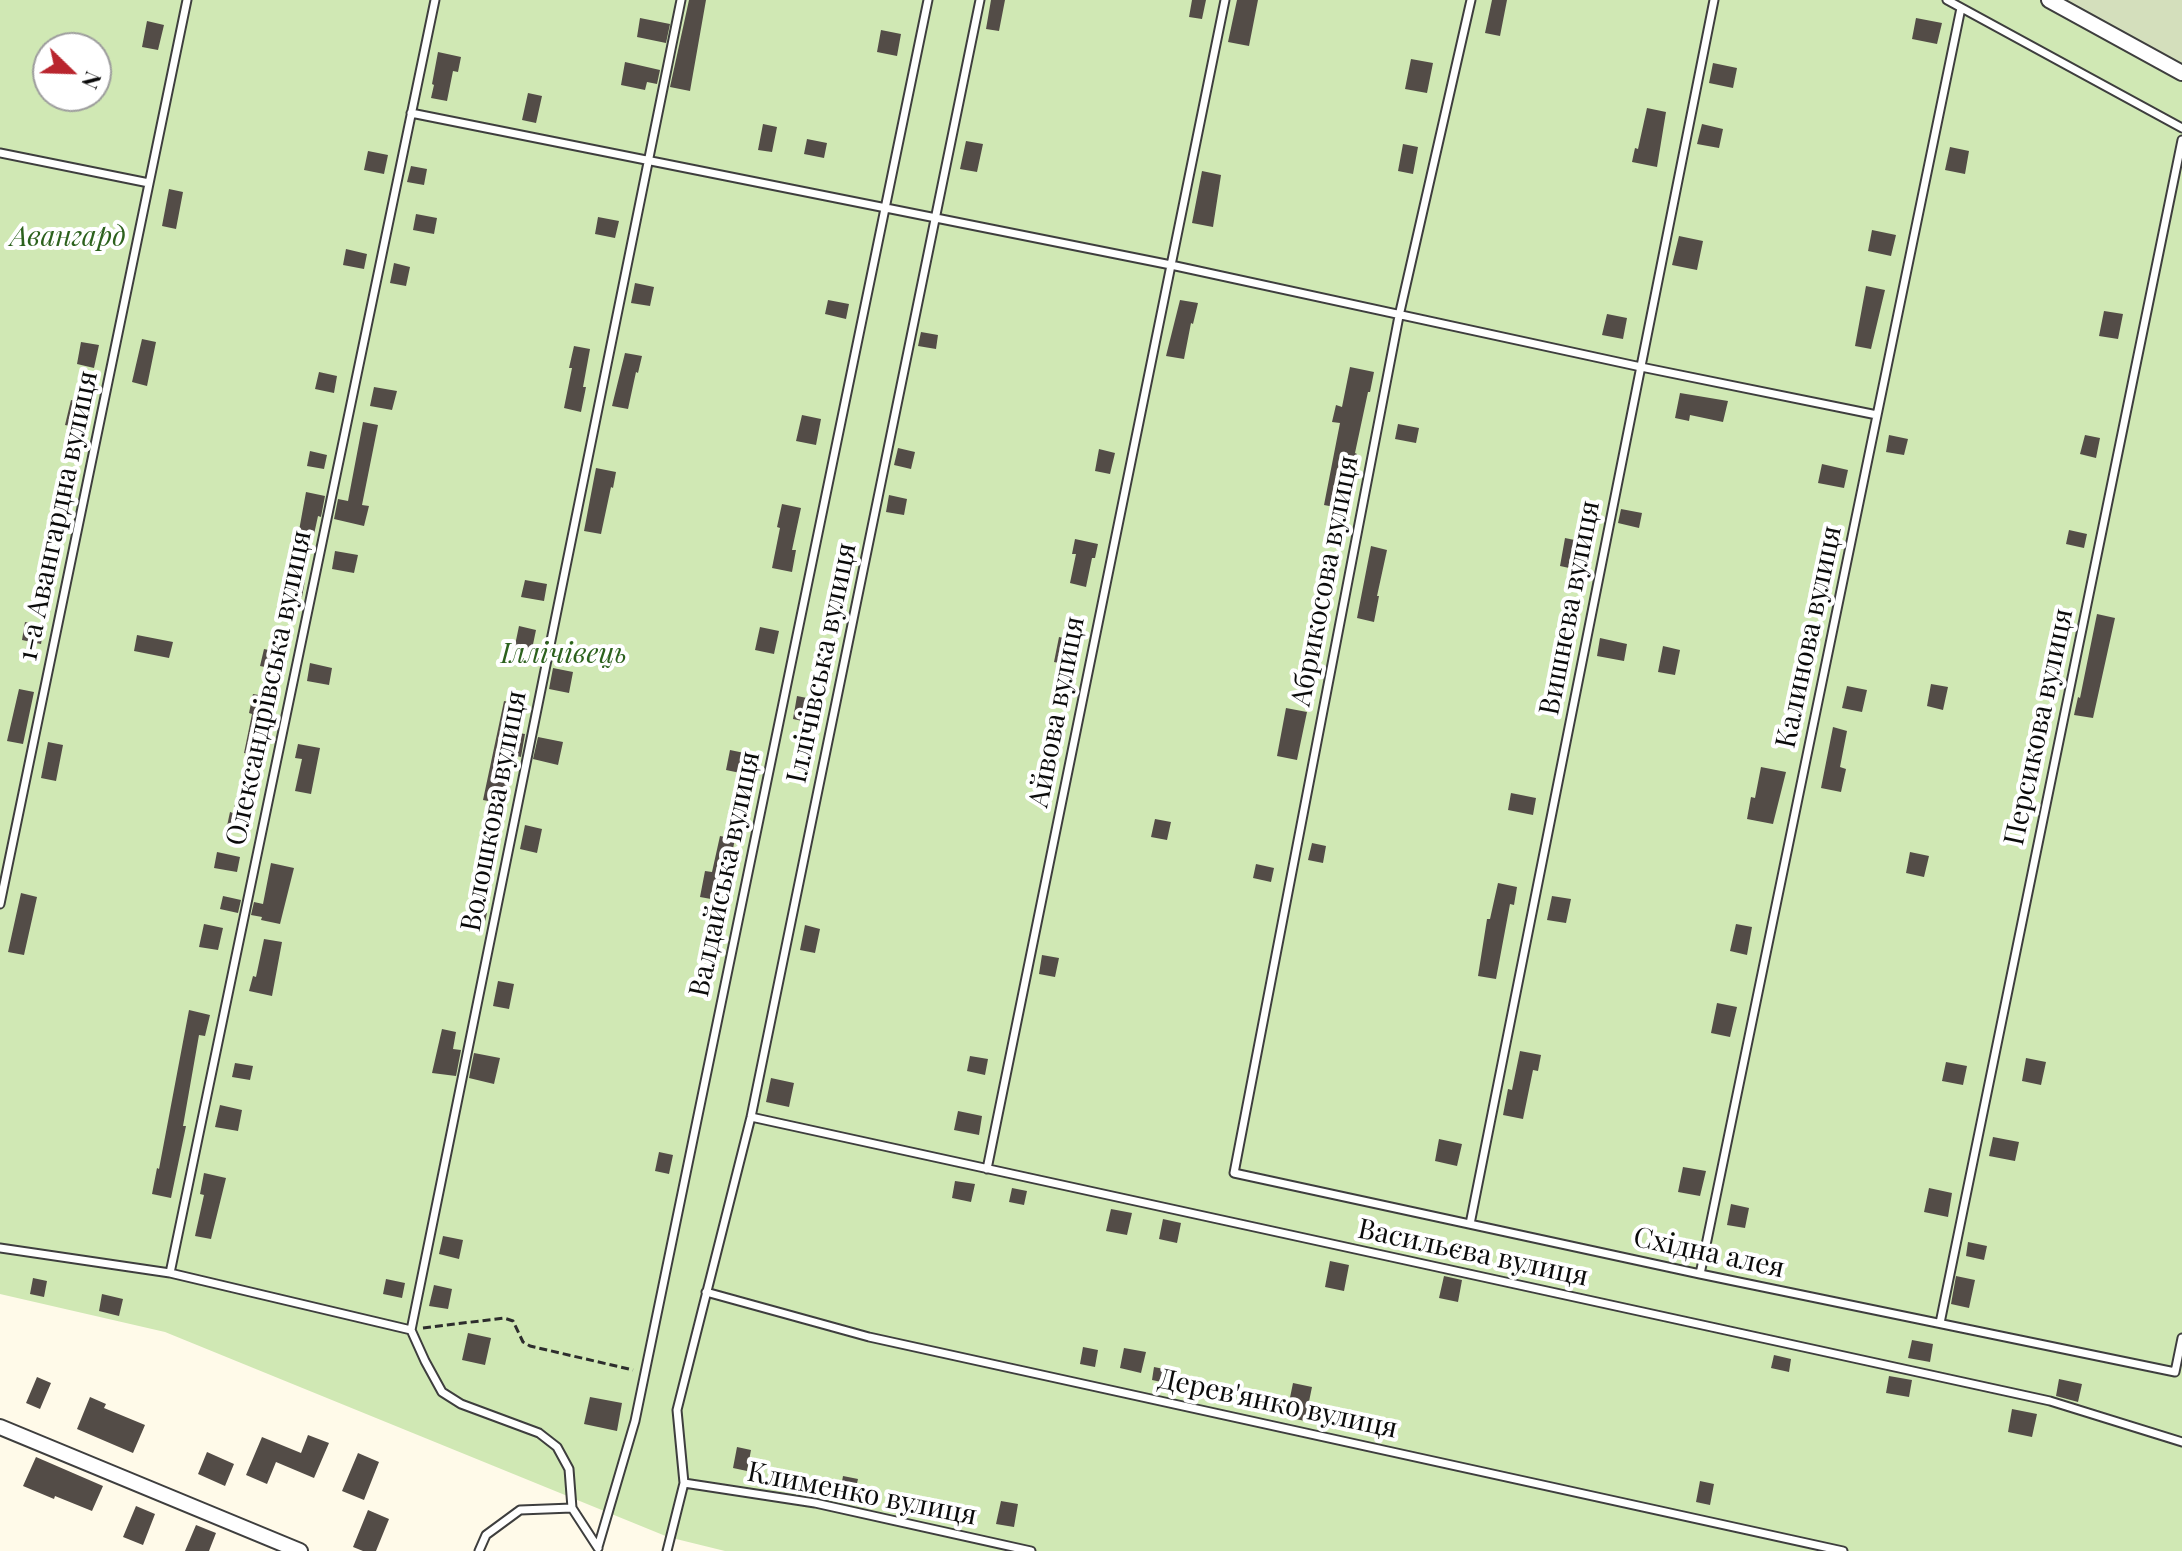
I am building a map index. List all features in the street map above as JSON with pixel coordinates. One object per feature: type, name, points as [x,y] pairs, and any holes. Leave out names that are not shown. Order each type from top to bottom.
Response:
[{"type":"street","points":[[2049,0],[2182,73]]},
{"type":"street","points":[[0,1427],[300,1551]]},
{"type":"lane","name":"1-а Авангардна вулиця","points":[[0,904],[187,0]]},
{"type":"lane","name":"Олександрівська вулиця","points":[[170,1273],[435,0]]},
{"type":"lane","name":"Волошкова вулиця","points":[[411,1330],[681,0]]},
{"type":"lane","name":"Валдайська вулиця","points":[[599,1549],[635,1421],[928,0]]},
{"type":"lane","name":"Іллічівська вулиця","points":[[667,1551],[684,1483],[677,1410],[751,1117],[980,0]]},
{"type":"lane","name":"Айвова вулиця","points":[[987,1169],[1225,0]]},
{"type":"lane","name":"Абрикосова вулиця","points":[[1234,1173],[1399,316],[1471,0]]},
{"type":"lane","name":"Вишнева вулиця","points":[[1470,1224],[1714,0]]},
{"type":"lane","points":[[1947,0],[2182,128]]},
{"type":"lane","name":"Калинова вулиця","points":[[1700,1274],[1961,8]]},
{"type":"lane","points":[[411,113],[1171,265],[1399,316],[1877,415]]},
{"type":"lane","name":"Персикова вулиця","points":[[1940,1323],[2182,140]]},
{"type":"lane","points":[[0,153],[149,183]]},
{"type":"lane","name":"Васильєва вулиця","points":[[751,1117],[2050,1401],[2182,1442]]},
{"type":"lane","name":"Східна алея","points":[[1234,1173],[2175,1372],[2182,1338]]},
{"type":"lane","points":[[0,1248],[170,1273],[411,1330],[442,1392],[461,1404],[539,1433],[557,1447],[569,1469],[572,1508],[599,1549]]},
{"type":"lane","name":"Дерев'янко вулиця","points":[[706,1292],[869,1337],[1843,1551]]},
{"type":"lane","name":"Клименко вулиця","points":[[684,1483],[815,1503],[1031,1551]]},
{"type":"lane","points":[[479,1551],[486,1535],[520,1510],[572,1508]]},
{"type":"path","points":[[411,1330],[504,1318],[513,1321],[523,1342],[530,1346],[644,1373]]},
{"type":"green space","points":[[0,0],[2049,0],[2182,73],[2182,1551],[725,1551],[668,1537],[165,1332],[0,1294]]},
{"type":"green space","points":[[2049,0],[2182,0],[2182,73]]},
{"type":"building","points":[[689,0],[706,0],[690,91],[670,87]]},
{"type":"building","points":[[991,0],[1005,0],[999,31],[986,29]]},
{"type":"building","points":[[1192,0],[1206,0],[1202,19],[1189,17]]},
{"type":"building","points":[[1237,0],[1258,0],[1249,46],[1228,42]]},
{"type":"building","points":[[1492,0],[1507,0],[1500,36],[1485,33]]},
{"type":"building","points":[[640,18],[670,24],[666,43],[637,37]]},
{"type":"building","points":[[1916,18],[1942,23],[1937,44],[1912,39]]},
{"type":"building","points":[[147,21],[164,25],[158,50],[142,47]]},
{"type":"building","points":[[881,30],[901,34],[897,56],[877,52]]},
{"type":"building","points":[[438,52],[461,57],[458,72],[453,71],[447,101],[431,98]]},
{"type":"building","points":[[1411,59],[1433,63],[1427,93],[1405,89]]},
{"type":"building","points":[[625,62],[660,70],[657,84],[647,82],[645,90],[621,85]]},
{"type":"building","points":[[1713,63],[1737,68],[1733,88],[1709,83]]},
{"type":"building","points":[[528,93],[542,96],[536,123],[522,120]]},
{"type":"building","points":[[1647,108],[1666,112],[1657,167],[1632,162]]},
{"type":"building","points":[[763,124],[777,127],[772,152],[758,150]]},
{"type":"building","points":[[1702,124],[1723,129],[1719,148],[1697,144]]},
{"type":"building","points":[[807,139],[827,143],[824,158],[804,154]]},
{"type":"building","points":[[966,141],[983,144],[977,172],[960,169]]},
{"type":"building","points":[[1403,144],[1418,147],[1413,174],[1398,171]]},
{"type":"building","points":[[1950,147],[1969,151],[1965,174],[1945,170]]},
{"type":"building","points":[[368,151],[388,155],[384,174],[364,170]]},
{"type":"building","points":[[411,166],[427,169],[424,185],[407,182]]},
{"type":"building","points":[[1202,171],[1221,175],[1213,227],[1192,223]]},
{"type":"building","points":[[169,189],[183,192],[176,229],[162,226]]},
{"type":"building","points":[[416,214],[437,218],[434,234],[413,230]]},
{"type":"building","points":[[598,217],[619,221],[615,238],[595,234]]},
{"type":"building","points":[[1872,230],[1896,235],[1891,256],[1868,251]]},
{"type":"building","points":[[1679,236],[1703,241],[1697,270],[1672,265]]},
{"type":"building","points":[[346,249],[367,254],[364,269],[343,265]]},
{"type":"building","points":[[394,263],[410,267],[406,286],[390,283]]},
{"type":"building","points":[[635,283],[654,287],[650,306],[631,303]]},
{"type":"building","points":[[1866,286],[1885,290],[1871,349],[1855,346]]},
{"type":"building","points":[[828,300],[849,304],[846,319],[825,314]]},
{"type":"building","points":[[1180,300],[1198,303],[1184,359],[1166,356]]},
{"type":"building","points":[[2104,311],[2123,314],[2118,339],[2099,336]]},
{"type":"building","points":[[1607,314],[1627,318],[1623,339],[1602,335]]},
{"type":"building","points":[[921,332],[938,335],[936,349],[918,346]]},
{"type":"building","points":[[142,339],[156,342],[147,386],[132,382]]},
{"type":"building","points":[[81,342],[99,345],[94,368],[77,364]]},
{"type":"building","points":[[574,346],[590,349],[581,412],[564,408]]},
{"type":"building","points":[[625,353],[642,356],[628,409],[612,406]]},
{"type":"building","points":[[1350,367],[1374,372],[1345,509],[1324,505],[1340,423],[1332,422],[1336,405],[1342,407]]},
{"type":"building","points":[[319,372],[337,376],[334,393],[315,389]]},
{"type":"building","points":[[374,387],[397,391],[392,410],[370,406]]},
{"type":"building","points":[[1680,393],[1728,401],[1723,422],[1690,415],[1689,421],[1675,418]]},
{"type":"building","points":[[71,400],[89,404],[84,429],[65,425]]},
{"type":"building","points":[[802,415],[821,419],[816,445],[796,441]]},
{"type":"building","points":[[363,422],[378,425],[362,505],[369,506],[364,526],[334,519],[338,499],[348,501]]},
{"type":"building","points":[[1398,424],[1419,428],[1416,443],[1395,439]]},
{"type":"building","points":[[1889,435],[1908,439],[1904,455],[1886,452]]},
{"type":"building","points":[[2085,435],[2100,438],[2096,458],[2080,454]]},
{"type":"building","points":[[898,448],[915,452],[911,469],[894,465]]},
{"type":"building","points":[[1099,449],[1115,453],[1110,474],[1095,471]]},
{"type":"building","points":[[310,451],[327,455],[324,469],[307,466]]},
{"type":"building","points":[[1822,464],[1848,470],[1844,488],[1818,483]]},
{"type":"building","points":[[596,468],[616,472],[601,534],[584,531]]},
{"type":"building","points":[[306,492],[325,496],[313,539],[298,536]]},
{"type":"building","points":[[889,495],[907,499],[904,515],[886,512]]},
{"type":"building","points":[[782,504],[801,508],[792,550],[796,550],[792,572],[772,568]]},
{"type":"building","points":[[1621,509],[1642,513],[1639,528],[1618,523]]},
{"type":"building","points":[[2069,530],[2087,534],[2084,548],[2066,544]]},
{"type":"building","points":[[1565,538],[1589,543],[1583,571],[1560,566]]},
{"type":"building","points":[[1075,539],[1098,544],[1086,587],[1070,583],[1076,554],[1072,554]]},
{"type":"building","points":[[1371,546],[1387,550],[1374,622],[1357,618]]},
{"type":"building","points":[[335,551],[358,555],[354,573],[332,569]]},
{"type":"building","points":[[284,576],[305,580],[302,597],[281,593]]},
{"type":"building","points":[[525,580],[547,584],[544,601],[521,597]]},
{"type":"building","points":[[2097,614],[2115,618],[2093,718],[2074,715]]},
{"type":"building","points":[[25,622],[44,626],[41,644],[22,640]]},
{"type":"building","points":[[519,626],[536,630],[531,654],[514,650]]},
{"type":"building","points":[[760,627],[779,631],[774,654],[755,650]]},
{"type":"building","points":[[137,635],[173,642],[169,658],[134,651]]},
{"type":"building","points":[[1059,637],[1078,641],[1073,666],[1054,662]]},
{"type":"building","points":[[1600,638],[1627,644],[1624,661],[1597,656]]},
{"type":"building","points":[[1663,646],[1680,650],[1675,675],[1658,672]]},
{"type":"building","points":[[264,649],[283,653],[279,670],[260,666]]},
{"type":"building","points":[[310,663],[332,668],[329,685],[307,681]]},
{"type":"building","points":[[553,668],[573,672],[569,693],[549,689]]},
{"type":"building","points":[[1931,684],[1948,687],[1943,710],[1927,706]]},
{"type":"building","points":[[1847,686],[1867,690],[1862,712],[1842,708]]},
{"type":"building","points":[[19,689],[34,692],[23,744],[7,741]]},
{"type":"building","points":[[253,694],[275,698],[260,756],[244,753]]},
{"type":"building","points":[[797,696],[812,699],[807,722],[793,719]]},
{"type":"building","points":[[504,701],[525,705],[519,733],[525,734],[521,757],[513,755],[503,804],[483,800]]},
{"type":"building","points":[[1286,708],[1307,712],[1297,760],[1277,756]]},
{"type":"building","points":[[1833,727],[1847,731],[1840,767],[1846,769],[1841,792],[1821,788]]},
{"type":"building","points":[[538,737],[563,742],[558,765],[533,759]]},
{"type":"building","points":[[48,742],[63,745],[56,781],[41,778]]},
{"type":"building","points":[[298,744],[320,748],[311,794],[295,791],[302,759],[295,758]]},
{"type":"building","points":[[730,750],[754,755],[750,775],[726,770]]},
{"type":"building","points":[[1761,767],[1786,772],[1773,824],[1747,819]]},
{"type":"building","points":[[239,787],[257,790],[254,805],[249,804],[244,830],[227,826]]},
{"type":"building","points":[[1511,793],[1536,798],[1533,815],[1508,810]]},
{"type":"building","points":[[1155,819],[1171,822],[1167,840],[1151,837]]},
{"type":"building","points":[[525,825],[542,829],[537,853],[520,849]]},
{"type":"building","points":[[720,836],[735,839],[722,901],[700,897],[705,871],[712,872]]},
{"type":"building","points":[[1312,843],[1326,846],[1323,863],[1308,860]]},
{"type":"building","points":[[217,852],[240,857],[237,872],[214,868]]},
{"type":"building","points":[[1910,852],[1929,856],[1924,877],[1906,873]]},
{"type":"building","points":[[271,863],[294,868],[280,924],[251,915],[254,902],[263,904]]},
{"type":"building","points":[[1256,864],[1274,868],[1271,882],[1253,878]]},
{"type":"building","points":[[1498,883],[1517,887],[1514,905],[1510,904],[1496,979],[1478,976],[1487,919],[1490,919]]},
{"type":"building","points":[[21,893],[37,897],[24,955],[8,952]]},
{"type":"building","points":[[223,896],[241,900],[238,913],[220,909]]},
{"type":"building","points":[[1552,896],[1571,899],[1566,923],[1547,920]]},
{"type":"building","points":[[468,909],[487,913],[484,926],[465,922]]},
{"type":"building","points":[[204,924],[223,928],[218,950],[199,947]]},
{"type":"building","points":[[1736,924],[1752,927],[1747,955],[1730,951]]},
{"type":"building","points":[[805,925],[820,929],[815,953],[800,950]]},
{"type":"building","points":[[264,939],[282,942],[272,996],[249,991],[253,976],[256,977]]},
{"type":"building","points":[[1042,955],[1059,958],[1055,977],[1039,974]]},
{"type":"building","points":[[498,981],[514,984],[509,1009],[493,1006]]},
{"type":"building","points":[[1717,1003],[1737,1007],[1730,1037],[1711,1033]]},
{"type":"building","points":[[189,1010],[210,1015],[205,1036],[199,1035],[183,1126],[186,1126],[171,1198],[152,1194]]},
{"type":"building","points":[[442,1029],[456,1032],[453,1049],[461,1050],[456,1076],[432,1073]]},
{"type":"building","points":[[1520,1051],[1541,1055],[1538,1071],[1533,1070],[1523,1119],[1503,1115]]},
{"type":"building","points":[[474,1053],[500,1058],[494,1084],[469,1078]]},
{"type":"building","points":[[970,1056],[988,1059],[985,1075],[967,1071]]},
{"type":"building","points":[[2026,1058],[2046,1062],[2041,1085],[2022,1081]]},
{"type":"building","points":[[1946,1062],[1967,1066],[1963,1085],[1942,1081]]},
{"type":"building","points":[[235,1063],[253,1066],[250,1080],[232,1077]]},
{"type":"building","points":[[771,1078],[794,1083],[789,1107],[766,1102]]},
{"type":"building","points":[[220,1105],[242,1110],[238,1131],[215,1127]]},
{"type":"building","points":[[958,1111],[982,1116],[979,1135],[954,1130]]},
{"type":"building","points":[[1993,1137],[2019,1142],[2015,1161],[1989,1156]]},
{"type":"building","points":[[1439,1139],[1462,1144],[1457,1166],[1435,1161]]},
{"type":"building","points":[[659,1152],[673,1155],[669,1174],[655,1171]]},
{"type":"building","points":[[1683,1167],[1706,1171],[1700,1196],[1678,1192]]},
{"type":"building","points":[[204,1173],[226,1178],[211,1239],[195,1236],[204,1195],[200,1194]]},
{"type":"building","points":[[955,1181],[975,1184],[971,1202],[952,1198]]},
{"type":"building","points":[[1012,1188],[1027,1191],[1024,1205],[1009,1202]]},
{"type":"building","points":[[1929,1188],[1952,1193],[1948,1217],[1924,1212]]},
{"type":"building","points":[[1731,1204],[1749,1208],[1745,1228],[1727,1225]]},
{"type":"building","points":[[1111,1209],[1132,1213],[1127,1235],[1106,1231]]},
{"type":"building","points":[[1163,1219],[1181,1223],[1177,1243],[1159,1239]]},
{"type":"building","points":[[443,1236],[463,1240],[459,1259],[439,1254]]},
{"type":"building","points":[[1968,1242],[1987,1246],[1984,1260],[1966,1256]]},
{"type":"building","points":[[1330,1261],[1349,1265],[1344,1291],[1325,1287]]},
{"type":"building","points":[[1444,1276],[1462,1280],[1458,1302],[1439,1298]]},
{"type":"building","points":[[1956,1276],[1975,1280],[1969,1308],[1951,1304]]},
{"type":"building","points":[[33,1278],[47,1281],[44,1297],[30,1294]]},
{"type":"building","points":[[386,1279],[405,1283],[402,1298],[383,1294]]},
{"type":"building","points":[[434,1285],[452,1289],[448,1309],[429,1306]]},
{"type":"building","points":[[102,1294],[123,1299],[119,1316],[99,1311]]},
{"type":"building","points":[[468,1333],[491,1338],[485,1365],[462,1360]]},
{"type":"building","points":[[1912,1340],[1933,1344],[1930,1362],[1908,1358]]},
{"type":"building","points":[[1083,1347],[1098,1350],[1095,1367],[1080,1364]]},
{"type":"building","points":[[1124,1348],[1146,1352],[1141,1373],[1120,1368]]},
{"type":"building","points":[[1774,1355],[1791,1359],[1789,1372],[1771,1368]]},
{"type":"building","points":[[1154,1367],[1174,1371],[1171,1384],[1152,1380]]},
{"type":"building","points":[[1889,1376],[1912,1380],[1909,1397],[1886,1393]]},
{"type":"building","points":[[37,1377],[51,1383],[40,1409],[26,1403]]},
{"type":"building","points":[[2059,1379],[2082,1384],[2078,1402],[2056,1396]]},
{"type":"building","points":[[1293,1383],[1312,1387],[1305,1421],[1286,1417]]},
{"type":"building","points":[[90,1397],[106,1404],[104,1408],[145,1425],[133,1453],[77,1429]]},
{"type":"building","points":[[590,1397],[622,1403],[617,1431],[584,1424]]},
{"type":"building","points":[[2012,1409],[2037,1414],[2032,1437],[2008,1432]]},
{"type":"building","points":[[308,1435],[329,1443],[314,1478],[276,1462],[267,1484],[246,1475],[262,1437],[301,1453]]},
{"type":"building","points":[[737,1447],[751,1450],[747,1471],[733,1468]]},
{"type":"building","points":[[207,1452],[234,1464],[225,1486],[198,1474]]},
{"type":"building","points":[[358,1453],[379,1462],[364,1500],[342,1491]]},
{"type":"building","points":[[36,1457],[103,1486],[92,1511],[23,1486]]},
{"type":"building","points":[[843,1476],[858,1479],[854,1496],[840,1493]]},
{"type":"building","points":[[1700,1481],[1714,1484],[1710,1505],[1696,1502]]},
{"type":"building","points":[[1001,1501],[1018,1504],[1014,1527],[996,1524]]},
{"type":"building","points":[[136,1506],[155,1514],[143,1545],[123,1537]]},
{"type":"building","points":[[368,1510],[389,1519],[376,1551],[353,1547]]},
{"type":"building","points":[[196,1525],[216,1533],[209,1551],[185,1551]]},
{"type":"park label","name":"Авангард","points":[[68,237]]},
{"type":"park label","name":"Іллічівець","points":[[564,654]]}]
